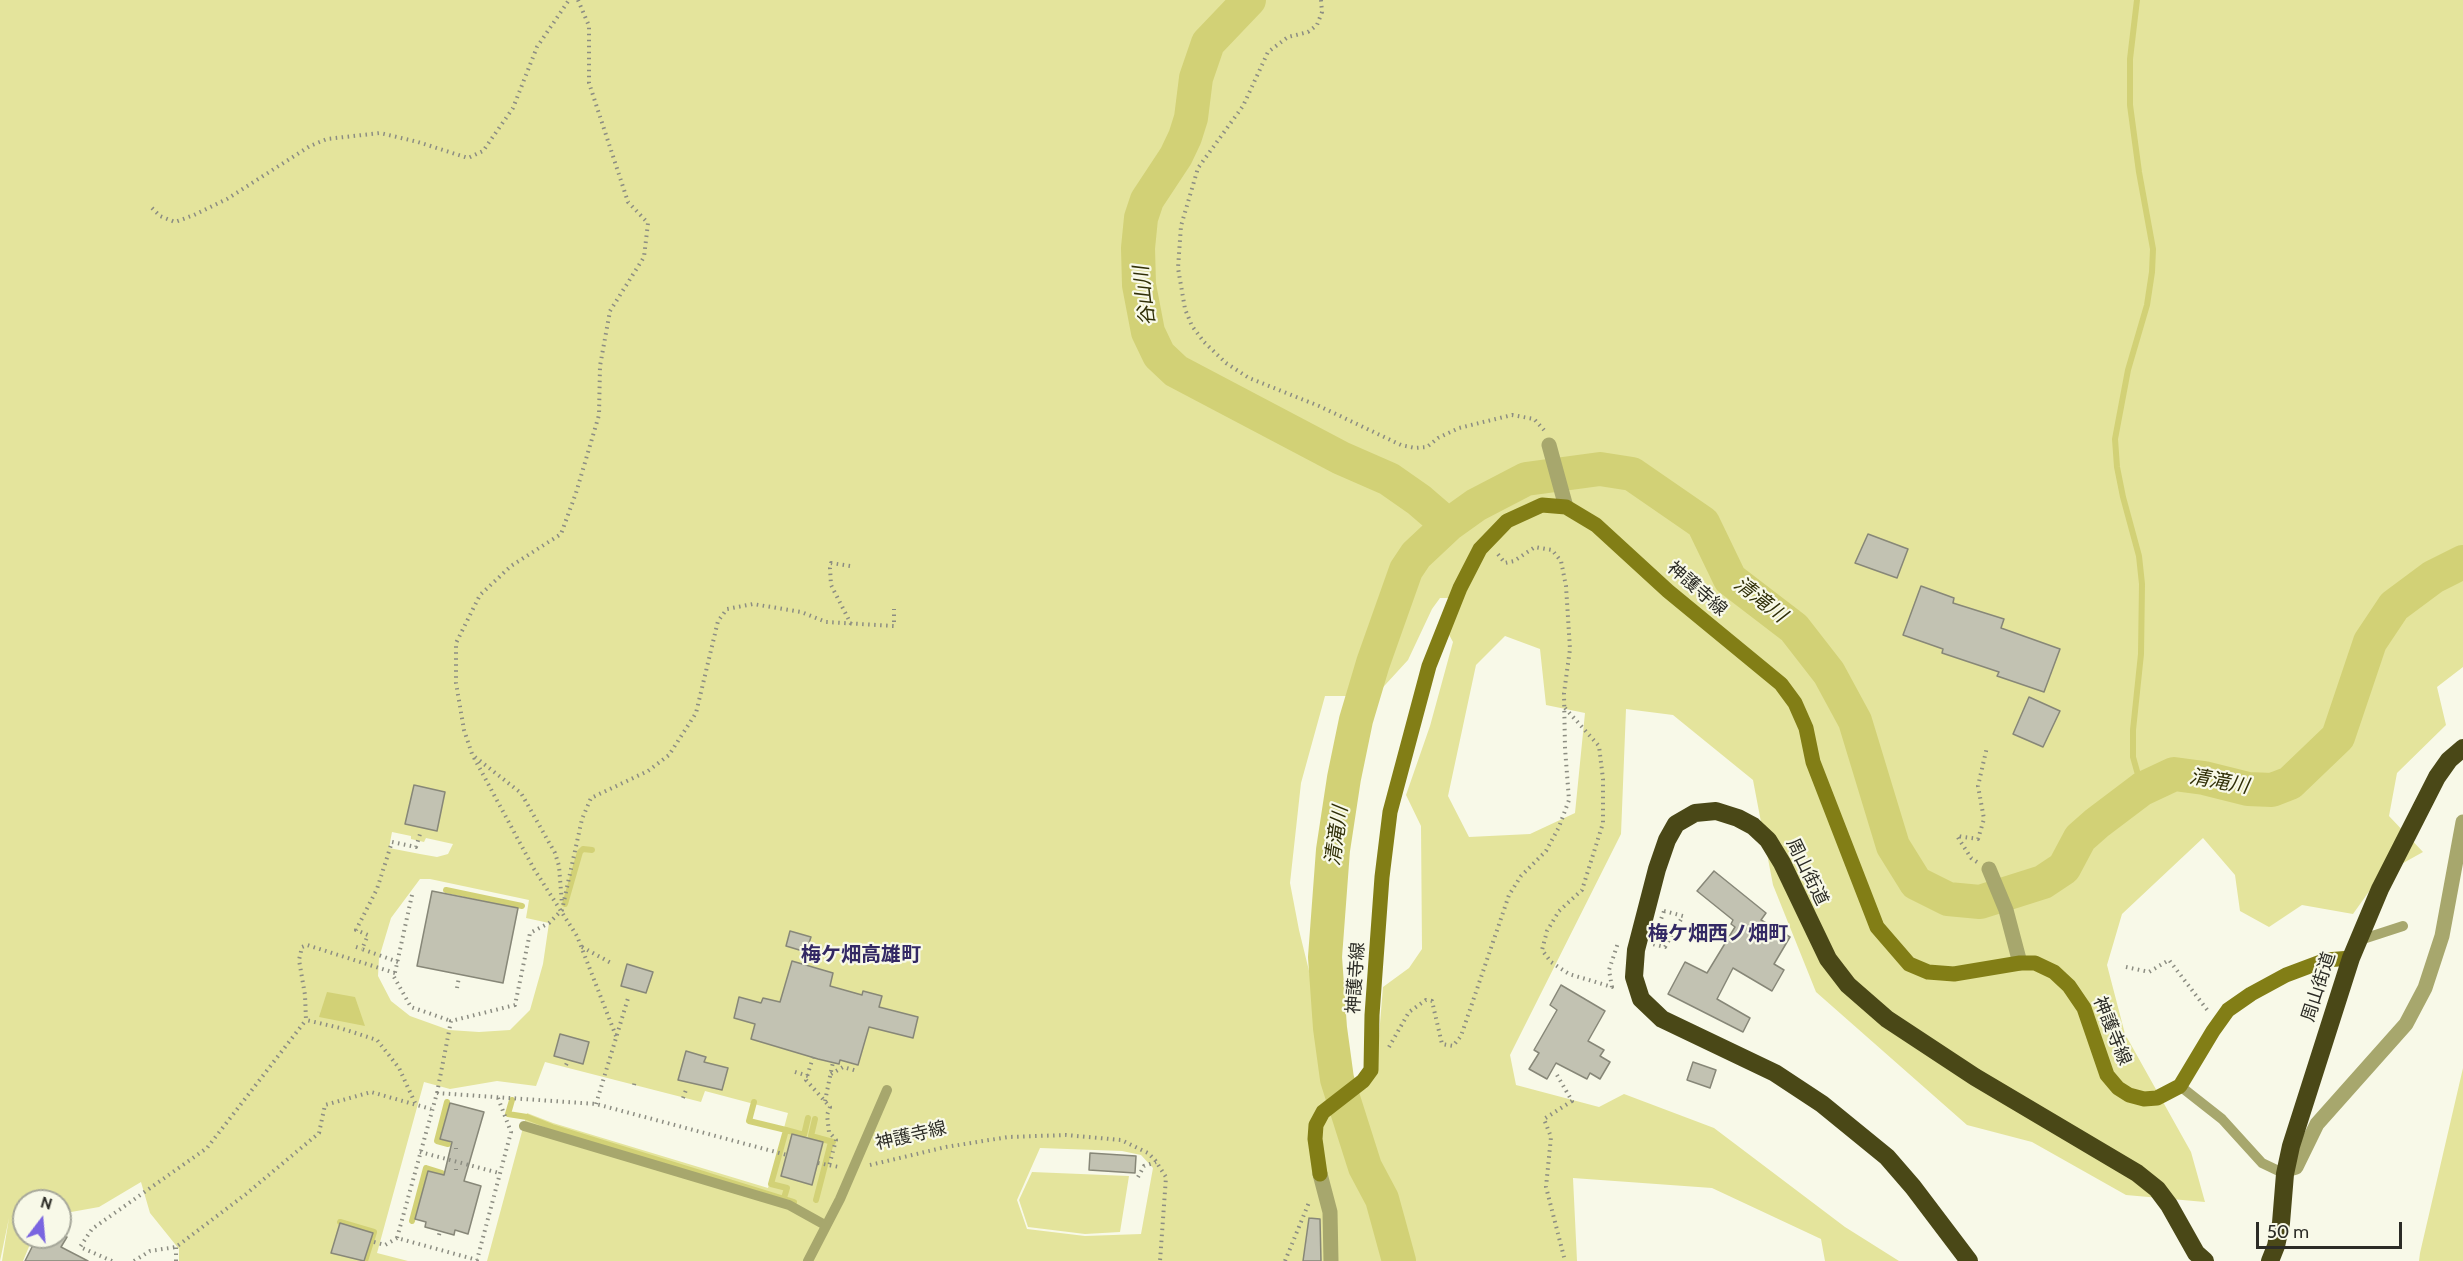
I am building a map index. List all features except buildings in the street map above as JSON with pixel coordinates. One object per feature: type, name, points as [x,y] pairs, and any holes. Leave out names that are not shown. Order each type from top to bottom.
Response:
[{"type":"highway","name":"周山街道","points":[[2270,1261],[2281,1223],[2285,1172],[2291,1146],[2354,949],[2389,870],[2437,777],[2448,760],[2463,748]]},
{"type":"highway","name":"周山街道","points":[[1969,1261],[1913,1187],[1887,1157],[1822,1104],[1775,1073],[1662,1019],[1641,999],[1634,977],[1636,950],[1657,869],[1676,824],[1695,813],[1716,811],[1753,826],[1768,840],[1782,863],[1810,927],[1828,959],[1848,985],[1887,1019],[1966,1070],[2137,1173],[2157,1189],[2169,1205],[2196,1253],[2205,1261]]},
{"type":"main road","name":"神護寺線","points":[[1320,1174],[1315,1136],[1316,1125],[1323,1112],[1363,1082],[1371,1070],[1372,1015],[1381,888],[1390,812],[1429,666],[1460,588],[1480,549],[1507,521],[1522,512],[1542,505],[1565,503],[1596,525],[1668,591],[1781,684],[1795,703],[1806,728],[1813,762],[1876,927],[1909,964],[1928,972],[1954,974],[2020,963],[2035,963],[2054,972],[2084,1008],[2107,1075],[2118,1088],[2129,1095],[2144,1099],[2157,1098],[2180,1086]]},
{"type":"main road","points":[[2180,1086],[2228,1010],[2286,975],[2354,949]]},
{"type":"street","points":[[1549,444],[1565,503]]},
{"type":"street","points":[[2285,1172],[2296,1167],[2317,1124],[2406,1024],[2425,988],[2442,936],[2463,822]]},
{"type":"street","points":[[1989,869],[2006,910],[2020,963]]},
{"type":"street","points":[[1320,1174],[1330,1212],[1331,1261]]},
{"type":"lane","points":[[2354,949],[2403,926]]},
{"type":"lane","points":[[2180,1086],[2222,1119],[2262,1163],[2285,1172]]},
{"type":"lane","points":[[808,1261],[840,1199],[887,1090]]},
{"type":"lane","points":[[524,1126],[789,1205],[825,1225]]},
{"type":"path","points":[[152,208],[175,222],[194,215],[227,199],[310,146],[327,139],[380,133],[468,158],[483,151],[513,108],[537,47],[569,0]]},
{"type":"path","points":[[578,0],[589,26],[589,83],[628,202],[648,223],[644,257],[610,311],[600,366],[599,415],[576,493],[561,534],[511,566],[480,595],[456,643],[456,682],[464,730],[472,754],[534,869],[562,910],[582,947],[616,1036]]},
{"type":"path","points":[[1321,0],[1322,12],[1317,25],[1308,32],[1288,37],[1268,52],[1243,106],[1198,168],[1181,226],[1178,268],[1185,309],[1192,326],[1204,342],[1226,363],[1249,378],[1319,406],[1401,445],[1414,448],[1427,447],[1438,438],[1459,428],[1512,415],[1534,419],[1545,430],[1549,444]]},
{"type":"path","points":[[1397,1033],[1409,1012],[1426,999],[1432,1001],[1442,1044],[1453,1046],[1461,1036],[1509,895],[1521,876],[1546,851],[1559,827],[1569,800],[1564,707],[1570,649],[1562,561],[1552,549],[1535,547],[1514,561],[1505,563],[1488,540]]},
{"type":"path","points":[[850,566],[831,563],[830,567],[831,585],[852,625]]},
{"type":"path","points":[[412,896],[394,977],[411,1007],[451,1021],[515,1005],[530,933],[549,923],[562,910],[582,819],[591,798],[648,771],[669,755],[696,713],[718,621],[727,609],[753,604],[772,606],[801,612],[826,622],[894,627],[894,609]]},
{"type":"path","points":[[1564,707],[1599,746],[1603,779],[1603,823],[1582,890],[1559,911],[1547,931],[1542,950],[1551,962],[1569,974],[1612,987],[1609,970],[1615,949],[1622,936]]},
{"type":"path","points":[[1987,747],[1978,786],[1984,819],[1978,839],[1957,836],[1971,858],[1989,869]]},
{"type":"path","points":[[472,754],[521,793],[527,803],[555,854],[560,877],[562,910]]},
{"type":"path","points":[[362,949],[368,935],[356,930],[377,889],[392,842],[416,847],[420,831]]},
{"type":"path","points":[[1658,945],[1665,947],[1683,916],[1664,910]]},
{"type":"path","points":[[112,1261],[80,1247],[92,1229],[207,1148],[306,1020],[305,995],[299,960],[302,948],[308,945],[395,973]]},
{"type":"path","points":[[356,947],[398,962]]},
{"type":"path","points":[[582,947],[613,964]]},
{"type":"path","points":[[2127,967],[2149,972],[2169,960],[2218,1024]]},
{"type":"path","points":[[457,988],[459,977]]},
{"type":"path","points":[[596,1104],[629,995]]},
{"type":"path","points":[[306,1020],[377,1040],[399,1068],[417,1106]]},
{"type":"path","points":[[374,1242],[386,1245],[397,1238],[436,1093],[451,1021]]},
{"type":"path","points":[[813,1057],[806,1080],[830,1107],[827,1115],[829,1132],[836,1140],[829,1166],[820,1164]]},
{"type":"path","points":[[825,1101],[833,1062]]},
{"type":"path","points":[[830,1075],[843,1067],[857,1071]]},
{"type":"path","points":[[795,1072],[808,1076]]},
{"type":"path","points":[[1557,1075],[1572,1101],[1544,1119],[1551,1137],[1546,1187],[1565,1261]]},
{"type":"path","points":[[683,1098],[686,1090]]},
{"type":"path","points":[[134,1261],[150,1251],[176,1247],[246,1194],[319,1133],[325,1105],[371,1092],[431,1109]]},
{"type":"path","points":[[436,1093],[596,1104],[787,1155]]},
{"type":"path","points":[[397,1238],[477,1260],[511,1132],[498,1098]]},
{"type":"path","name":"神護寺線","points":[[854,1168],[946,1147],[1008,1137],[1066,1135],[1121,1140],[1148,1153],[1157,1162]]},
{"type":"path","points":[[420,1152],[500,1173]]},
{"type":"path","points":[[1138,1177],[1144,1166],[1157,1162],[1166,1177],[1160,1261]]},
{"type":"path","points":[[1285,1261],[1320,1174]]},
{"type":"path","points":[[176,1247],[176,1261]]},
{"type":"green space","points":[[0,0],[2463,0],[2463,667],[2437,687],[2446,725],[2397,773],[2389,816],[2423,852],[2380,876],[2353,914],[2302,905],[2269,927],[2240,911],[2235,875],[2203,838],[2122,914],[2107,965],[2125,1034],[2191,1152],[2205,1202],[2126,1195],[2032,1142],[1967,1125],[1816,992],[1773,885],[1753,780],[1673,715],[1626,709],[1621,834],[1510,1055],[1516,1085],[1599,1107],[1624,1094],[1714,1128],[1845,1227],[1899,1261],[1825,1261],[1821,1239],[1712,1188],[1573,1178],[1577,1261],[487,1261],[527,1113],[553,1123],[768,1188],[788,1113],[705,1091],[701,1102],[545,1062],[536,1086],[497,1081],[450,1089],[424,1082],[377,1253],[408,1261],[179,1261],[179,1249],[150,1213],[141,1182],[99,1207],[72,1212],[72,1189],[12,1189],[12,1249],[28,1249],[23,1261],[2,1261],[9,1218],[0,1261]],"holes":[[[1440,598],[1451,598],[1447,631],[1453,642],[1430,726],[1406,795],[1421,826],[1422,949],[1409,968],[1383,987],[1376,1072],[1334,1087],[1290,883],[1301,783],[1325,696],[1375,696],[1408,660],[1432,609]],[[1505,636],[1540,649],[1546,705],[1585,713],[1575,813],[1530,834],[1469,837],[1448,796],[1476,665]],[[392,832],[411,836],[411,839],[424,842],[426,838],[453,844],[448,854],[437,857],[389,848]],[[420,879],[430,879],[529,900],[526,918],[549,923],[543,964],[530,1010],[510,1030],[479,1032],[449,1030],[410,1016],[391,1001],[378,976],[379,958],[391,918]],[[1040,1148],[1122,1151],[1141,1155],[1153,1168],[1141,1234],[1085,1236],[1027,1229],[1017,1200]]]},
{"type":"green space","points":[[2463,1068],[2463,1261],[2419,1261],[2420,1253]]},
{"type":"green space","points":[[1032,1172],[1129,1176],[1120,1232],[1085,1234],[1028,1227],[1019,1200]]},
{"type":"shaded area","points":[[327,992],[355,997],[365,1026],[319,1017]]},
{"type":"waterway","name":"谷山川","points":[[1249,0],[1208,43],[1196,78],[1191,118],[1185,137],[1176,156],[1147,200],[1141,218],[1138,248],[1139,285],[1148,332],[1159,355],[1176,371],[1341,458],[1389,479],[1419,500],[1448,525]]},
{"type":"waterway","points":[[2137,0],[2130,59],[2130,105],[2153,249],[2152,272],[2147,305],[2128,370],[2115,439],[2117,467],[2139,556],[2142,584],[2141,654],[2133,730],[2133,757],[2142,789]]},
{"type":"waterway","name":"清滝川","points":[[1399,1261],[1382,1199],[1365,1167],[1337,1079],[1330,1028],[1325,957],[1333,850],[1356,720],[1373,663],[1406,570],[1416,555],[1448,525],[1476,505],[1526,479],[1600,469],[1632,474],[1703,523],[1730,579],[1794,628],[1829,673],[1855,721],[1893,846],[1916,883],[1948,899],[1980,902],[2043,882],[2064,868],[2080,838],[2097,823],[2142,789],[2174,774],[2204,778],[2248,789],[2272,790],[2290,783],[2338,737],[2370,642],[2394,606],[2433,577],[2463,562]]},
{"type":"waterway","points":[[565,904],[580,852],[583,849],[592,850]]},
{"type":"waterway","points":[[446,890],[522,906]]},
{"type":"waterway","points":[[512,1100],[508,1114],[527,1117],[552,1127],[794,1202]]},
{"type":"waterway","points":[[447,1102],[437,1141],[448,1144]]},
{"type":"waterway","points":[[754,1102],[749,1121],[786,1130],[771,1184],[787,1188],[784,1198]]},
{"type":"waterway","points":[[786,1130],[804,1135],[808,1118]]},
{"type":"waterway","points":[[815,1119],[811,1136],[833,1142]]},
{"type":"waterway","points":[[816,1200],[831,1142]]},
{"type":"waterway","points":[[412,1221],[426,1168],[442,1173]]},
{"type":"waterway","points":[[340,1222],[374,1232],[365,1261]]},
{"type":"district","name":"梅ケ畑西ノ畑町","points":[[1718,934]]},
{"type":"district","name":"梅ケ畑高雄町","points":[[861,955]]}]
